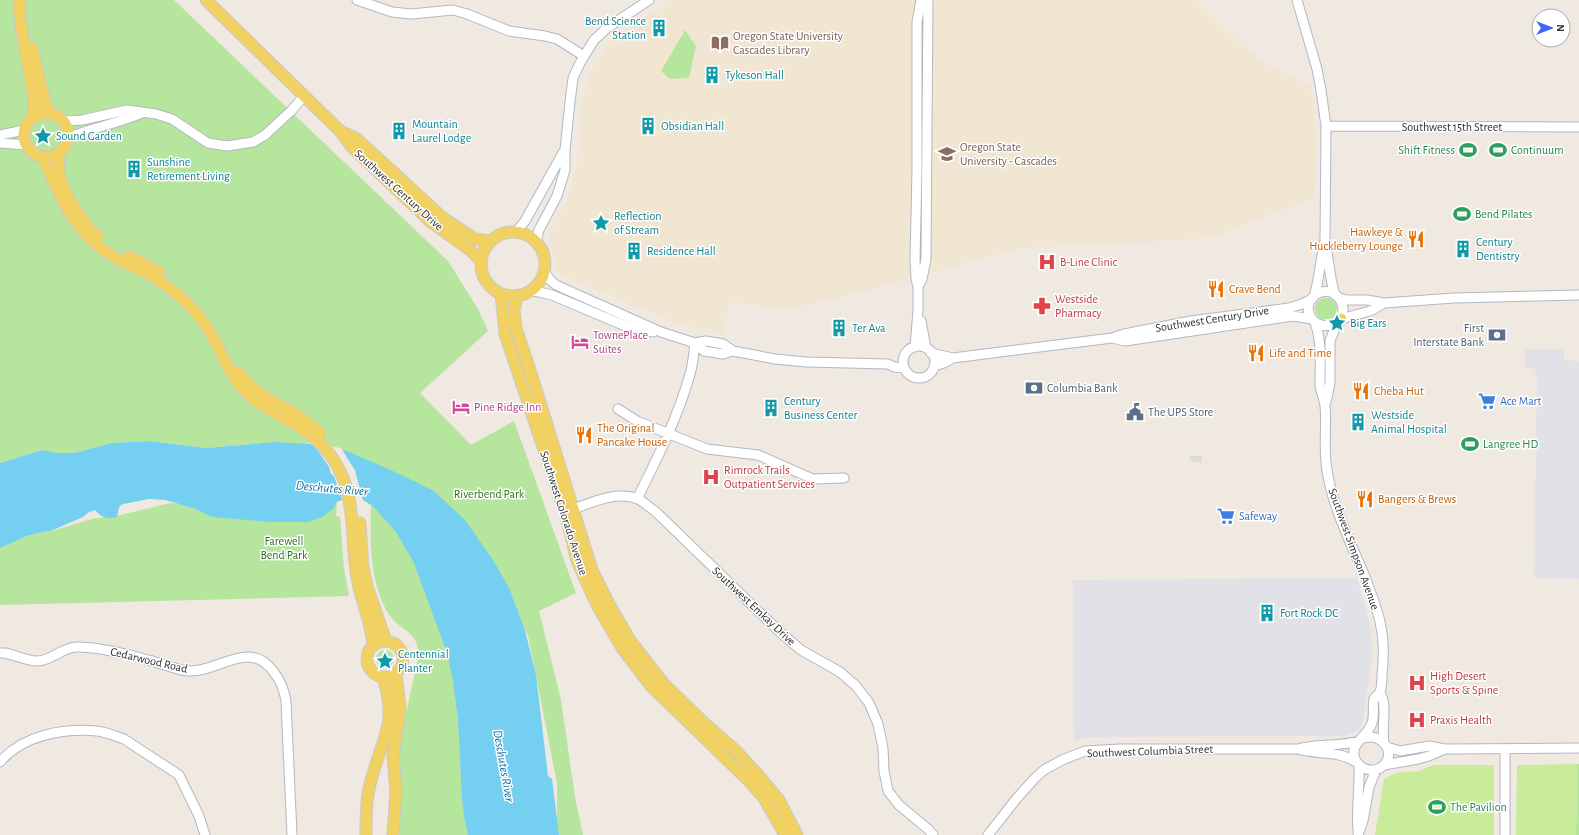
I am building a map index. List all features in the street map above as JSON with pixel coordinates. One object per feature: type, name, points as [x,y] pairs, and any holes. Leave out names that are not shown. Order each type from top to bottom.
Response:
[{"type":"main road","points":[[19,0],[21,26],[34,100],[34,116]]},
{"type":"main road","points":[[26,0],[25,13],[27,29],[49,113]]},
{"type":"main road","name":"Southwest Century Drive","points":[[206,0],[340,130],[351,146],[431,222],[470,250],[481,261]]},
{"type":"main road","points":[[49,113],[55,114],[64,121],[68,138],[63,148],[59,152],[49,157],[43,157],[36,155],[26,145],[24,130],[26,125],[34,116],[49,113]]},
{"type":"main road","name":"Southwest Century Drive","points":[[340,130],[357,139],[443,218],[475,239],[491,241]]},
{"type":"main road","points":[[59,152],[61,181],[80,216],[95,234],[114,249],[147,264],[170,279],[190,296],[206,313],[219,333],[239,373],[261,396],[305,420],[321,434],[345,466],[352,483],[359,512],[358,580],[372,629],[373,644],[367,655],[367,661],[372,672],[383,677],[396,673],[400,668],[403,656],[397,646],[392,642],[386,641],[373,644]]},
{"type":"main road","points":[[43,157],[62,200],[77,225],[105,252],[146,273],[167,286],[182,298],[205,324],[235,380],[256,401],[304,429],[316,439],[328,453],[338,469],[350,500],[359,567],[386,641]]},
{"type":"main road","points":[[516,232],[523,234],[536,242],[542,251],[544,272],[540,281],[531,292],[518,295],[501,294],[492,289],[485,281],[481,261],[484,251],[491,241],[497,236],[516,232]]},
{"type":"main road","name":"Southwest Colorado Avenue","points":[[501,294],[505,334],[569,511],[592,570],[609,604],[629,639],[663,683],[736,751],[759,776],[778,800],[797,835]]},
{"type":"main road","name":"Southwest Colorado Avenue","points":[[518,295],[514,310],[516,328],[569,511],[577,561],[597,605],[622,648],[651,686],[685,720],[736,766],[760,793],[785,835]]},
{"type":"main road","points":[[393,835],[396,791],[393,757],[400,707],[396,673]]},
{"type":"main road","points":[[366,835],[367,797],[389,723],[389,699],[383,677]]},
{"type":"street","points":[[357,0],[392,12],[411,14],[453,10],[509,31],[557,39],[584,56]]},
{"type":"street","points":[[453,10],[454,0]]},
{"type":"street","points":[[536,242],[539,230],[557,196],[565,170],[565,150],[573,78],[594,40],[607,28],[649,0]]},
{"type":"street","points":[[915,347],[918,310],[918,287],[915,260],[917,170],[917,22],[921,0]]},
{"type":"street","points":[[918,287],[922,279],[926,259],[928,0]]},
{"type":"street","points":[[1297,0],[1317,68],[1326,126],[1325,240],[1329,258],[1330,281],[1343,308],[1339,321]]},
{"type":"street","points":[[64,121],[82,120],[127,110],[156,114],[172,119],[208,143],[226,146],[241,145],[254,142],[265,135],[291,111],[305,95]]},
{"type":"street","points":[[68,138],[83,130],[131,118],[142,113]]},
{"type":"street","name":"Southwest 15th Street","points":[[1326,126],[1579,127]]},
{"type":"street","points":[[0,135],[24,130]]},
{"type":"street","points":[[0,143],[26,145]]},
{"type":"street","points":[[516,232],[525,221],[565,150]]},
{"type":"street","points":[[1325,240],[1320,259],[1319,280],[1308,309],[1313,321],[1326,327],[1370,311],[1384,303]]},
{"type":"street","name":"Southwest Century Drive","points":[[544,272],[556,285],[660,332],[695,343],[704,351],[723,354],[733,351],[775,359],[806,362],[888,364],[894,367],[904,368],[911,376],[920,378],[929,374],[934,366],[953,358],[1112,338],[1124,334],[1190,321],[1289,308],[1302,304],[1313,298]]},
{"type":"street","name":"Southwest Century Drive","points":[[531,292],[552,295],[630,328],[660,332]]},
{"type":"street","points":[[1313,298],[1322,292],[1326,292],[1347,300],[1367,300],[1384,303],[1454,298],[1579,295]]},
{"type":"street","points":[[918,310],[929,351],[935,361],[934,366]]},
{"type":"street","points":[[1203,330],[1215,323],[1234,320],[1238,318],[1239,314]]},
{"type":"street","name":"Southwest Century Drive","points":[[1112,338],[1125,341],[1293,316],[1306,317],[1313,321]]},
{"type":"street","name":"Southwest Simpson Avenue","points":[[1313,321],[1318,331],[1320,385],[1325,406],[1326,469],[1333,498],[1372,596],[1380,621],[1384,644],[1380,692],[1384,699],[1383,725],[1386,745]]},
{"type":"street","name":"Southwest Simpson Avenue","points":[[1325,406],[1330,383],[1330,341],[1339,321]]},
{"type":"street","points":[[637,499],[668,434],[690,373],[695,343]]},
{"type":"street","name":"Southwest Century Drive","points":[[888,364],[895,358],[904,358],[910,349],[915,347],[953,358]]},
{"type":"street","points":[[904,358],[904,368]]},
{"type":"street","points":[[618,409],[637,421],[707,449],[758,454],[812,479],[844,478]]},
{"type":"street","name":"Southwest Emkay Drive","points":[[569,511],[604,498],[619,496],[637,499],[656,512],[801,650],[840,672],[856,686],[869,704],[878,724],[883,748],[884,771],[888,791],[899,805],[933,835]]},
{"type":"street","name":"Cedarwood Road","points":[[0,653],[37,661],[43,660],[68,648],[86,647],[147,659],[189,671],[199,670],[235,658],[245,657],[257,659],[268,664],[279,678],[284,689],[286,701],[292,835]]},
{"type":"street","name":"Southwest Simpson Avenue","points":[[1362,739],[1372,723],[1374,698],[1380,692]]},
{"type":"street","points":[[2,757],[32,739],[52,733],[97,731],[124,739],[179,775],[199,816],[205,835]]},
{"type":"street","points":[[1358,833],[1357,819],[1359,794],[1357,763],[1354,750],[1362,739],[1375,737],[1386,745],[1400,751],[1429,746],[1445,749],[1579,748]]},
{"type":"street","name":"Southwest Columbia Street","points":[[1298,749],[1309,745],[1344,744],[1362,739]]},
{"type":"street","points":[[1384,765],[1388,753],[1386,745]]},
{"type":"street","name":"Southwest Columbia Street","points":[[988,835],[1017,798],[1044,770],[1062,760],[1085,751],[1120,749],[1298,749],[1308,752],[1339,754],[1350,758],[1357,763]]},
{"type":"street","points":[[1358,833],[1363,821],[1369,786],[1376,770],[1384,765],[1423,758],[1445,749]]},
{"type":"street","points":[[1505,835],[1506,749]]},
{"type":"street","points":[[1357,763],[1364,769],[1376,770]]},
{"type":"shaded area","name":"Oregon State University - Cascades","points":[[668,0],[1193,0],[1262,62],[1311,87],[1316,135],[1315,198],[1212,237],[1175,241],[1099,243],[1015,249],[911,279],[804,306],[773,308],[730,301],[722,334],[682,325],[563,276],[557,269],[552,253],[550,237],[550,232],[564,206],[576,170],[583,99],[590,75],[608,42],[665,4]]},
{"type":"shaded area","points":[[1525,349],[1564,349],[1564,360],[1579,361],[1579,579],[1534,578],[1537,376],[1534,368],[1525,368]]},
{"type":"shaded area","points":[[1190,456],[1202,456],[1202,463],[1190,461]]},
{"type":"shaded area","points":[[1357,578],[1371,629],[1372,657],[1362,725],[1358,731],[1345,736],[1091,737],[1074,741],[1073,580]]},
{"type":"green space","name":"Riverbend Park","points":[[0,0],[174,0],[448,261],[478,309],[488,331],[420,393],[471,445],[514,421],[576,593],[539,611],[561,700],[575,797],[583,835],[557,835],[557,783],[528,635],[500,578],[275,442],[206,448],[148,441],[112,443],[74,453],[57,453],[42,450],[0,463]]},
{"type":"green space","points":[[685,30],[696,46],[689,78],[670,79],[661,71]]},
{"type":"green space","points":[[1322,298],[1330,298],[1337,305],[1337,313],[1330,320],[1322,320],[1315,313],[1315,305]]},
{"type":"green space","name":"Farewell Bend Park","points":[[337,501],[336,516],[340,517],[344,568],[349,596],[0,605],[0,541],[55,530],[92,519],[121,515],[170,503],[197,505]]},
{"type":"green space","points":[[367,501],[387,507],[447,630],[481,835],[397,835],[397,755],[418,658],[418,650],[414,638],[390,616],[383,604],[378,590],[372,562],[371,505],[368,504]]},
{"type":"green space","points":[[385,650],[391,653],[394,659],[391,665],[385,668],[379,665],[376,659],[379,653]]},
{"type":"green space","points":[[1577,764],[1579,764],[1579,835],[1576,835]]},
{"type":"green space","name":"The Pavilion","points":[[1577,764],[1576,835],[1516,835],[1517,765]]},
{"type":"green space","name":"The Pavilion","points":[[1433,765],[1494,765],[1494,835],[1375,835],[1384,779],[1396,773],[1419,771]]},
{"type":"water","name":"Deschutes River","points":[[148,441],[206,448],[275,442],[308,444],[347,451],[434,491],[465,520],[493,560],[509,588],[525,630],[536,675],[548,776],[552,779],[559,835],[468,835],[462,799],[458,719],[453,681],[447,653],[414,563],[396,532],[372,505],[359,498],[346,498],[337,502],[333,509],[322,517],[308,522],[271,522],[212,517],[193,508],[165,500],[149,499],[123,504],[119,507],[117,517],[105,517],[100,515],[95,510],[53,530],[26,536],[0,548],[0,463],[42,450],[57,453],[74,453],[112,443]]},
{"type":"pier","points":[[311,443],[341,448],[356,472],[364,503],[359,500],[347,500],[343,502],[334,476],[331,474],[329,467],[319,452]]},
{"type":"place","name":"Bend Science Station","points":[[659,28]]},
{"type":"place","name":"Oregon State University Cascades Library","points":[[720,43]]},
{"type":"place","name":"Tykeson Hall","points":[[712,75]]},
{"type":"place","name":"Obsidian Hall","points":[[648,126]]},
{"type":"place","name":"Mountain Laurel Lodge","points":[[399,131]]},
{"type":"place","name":"Sound Garden","points":[[43,136]]},
{"type":"place","name":"Shift Fitness","points":[[1468,150]]},
{"type":"place","name":"Continuum","points":[[1498,150]]},
{"type":"place","name":"Oregon State University - Cascades","points":[[947,154]]},
{"type":"place","name":"Sunshine Retirement Living","points":[[134,169]]},
{"type":"place","name":"Bend Pilates","points":[[1462,214]]},
{"type":"place","name":"Reflection of Stream","points":[[601,223]]},
{"type":"place","name":"Hawkeye & Huckleberry Lounge","points":[[1416,239]]},
{"type":"place","name":"Century Dentistry","points":[[1463,249]]},
{"type":"place","name":"Residence Hall","points":[[634,251]]},
{"type":"place","name":"B-Line Clinic","points":[[1047,262]]},
{"type":"place","name":"Crave Bend","points":[[1216,289]]},
{"type":"place","name":"Westside Pharmacy","points":[[1042,306]]},
{"type":"place","name":"Big Ears","points":[[1337,323]]},
{"type":"place","name":"Ter Ava","points":[[839,328]]},
{"type":"place","name":"First Interstate Bank","points":[[1497,335]]},
{"type":"place","name":"TownePlace Suites","points":[[580,342]]},
{"type":"place","name":"Life and Time","points":[[1256,353]]},
{"type":"place","name":"Columbia Bank","points":[[1034,388]]},
{"type":"place","name":"Cheba Hut","points":[[1361,391]]},
{"type":"place","name":"Ace Mart","points":[[1487,401]]},
{"type":"place","name":"Pine Ridge Inn","points":[[461,407]]},
{"type":"place","name":"Century Business Center","points":[[771,408]]},
{"type":"place","name":"The UPS Store","points":[[1135,412]]},
{"type":"place","name":"Westside Animal Hospital","points":[[1358,422]]},
{"type":"place","name":"The Original Pancake House","points":[[584,435]]},
{"type":"place","name":"Langree HD","points":[[1470,444]]},
{"type":"place","name":"Rimrock Trails Outpatient Services","points":[[711,477]]},
{"type":"place","name":"Bangers & Brews","points":[[1365,499]]},
{"type":"place","name":"Safeway","points":[[1226,516]]},
{"type":"place","name":"Fort Rock DC","points":[[1267,613]]},
{"type":"place","name":"Centennial Planter","points":[[385,661]]},
{"type":"place","name":"High Desert Sports & Spine","points":[[1417,683]]},
{"type":"place","name":"Praxis Health","points":[[1417,720]]},
{"type":"place","name":"The Pavilion","points":[[1437,807]]}]
